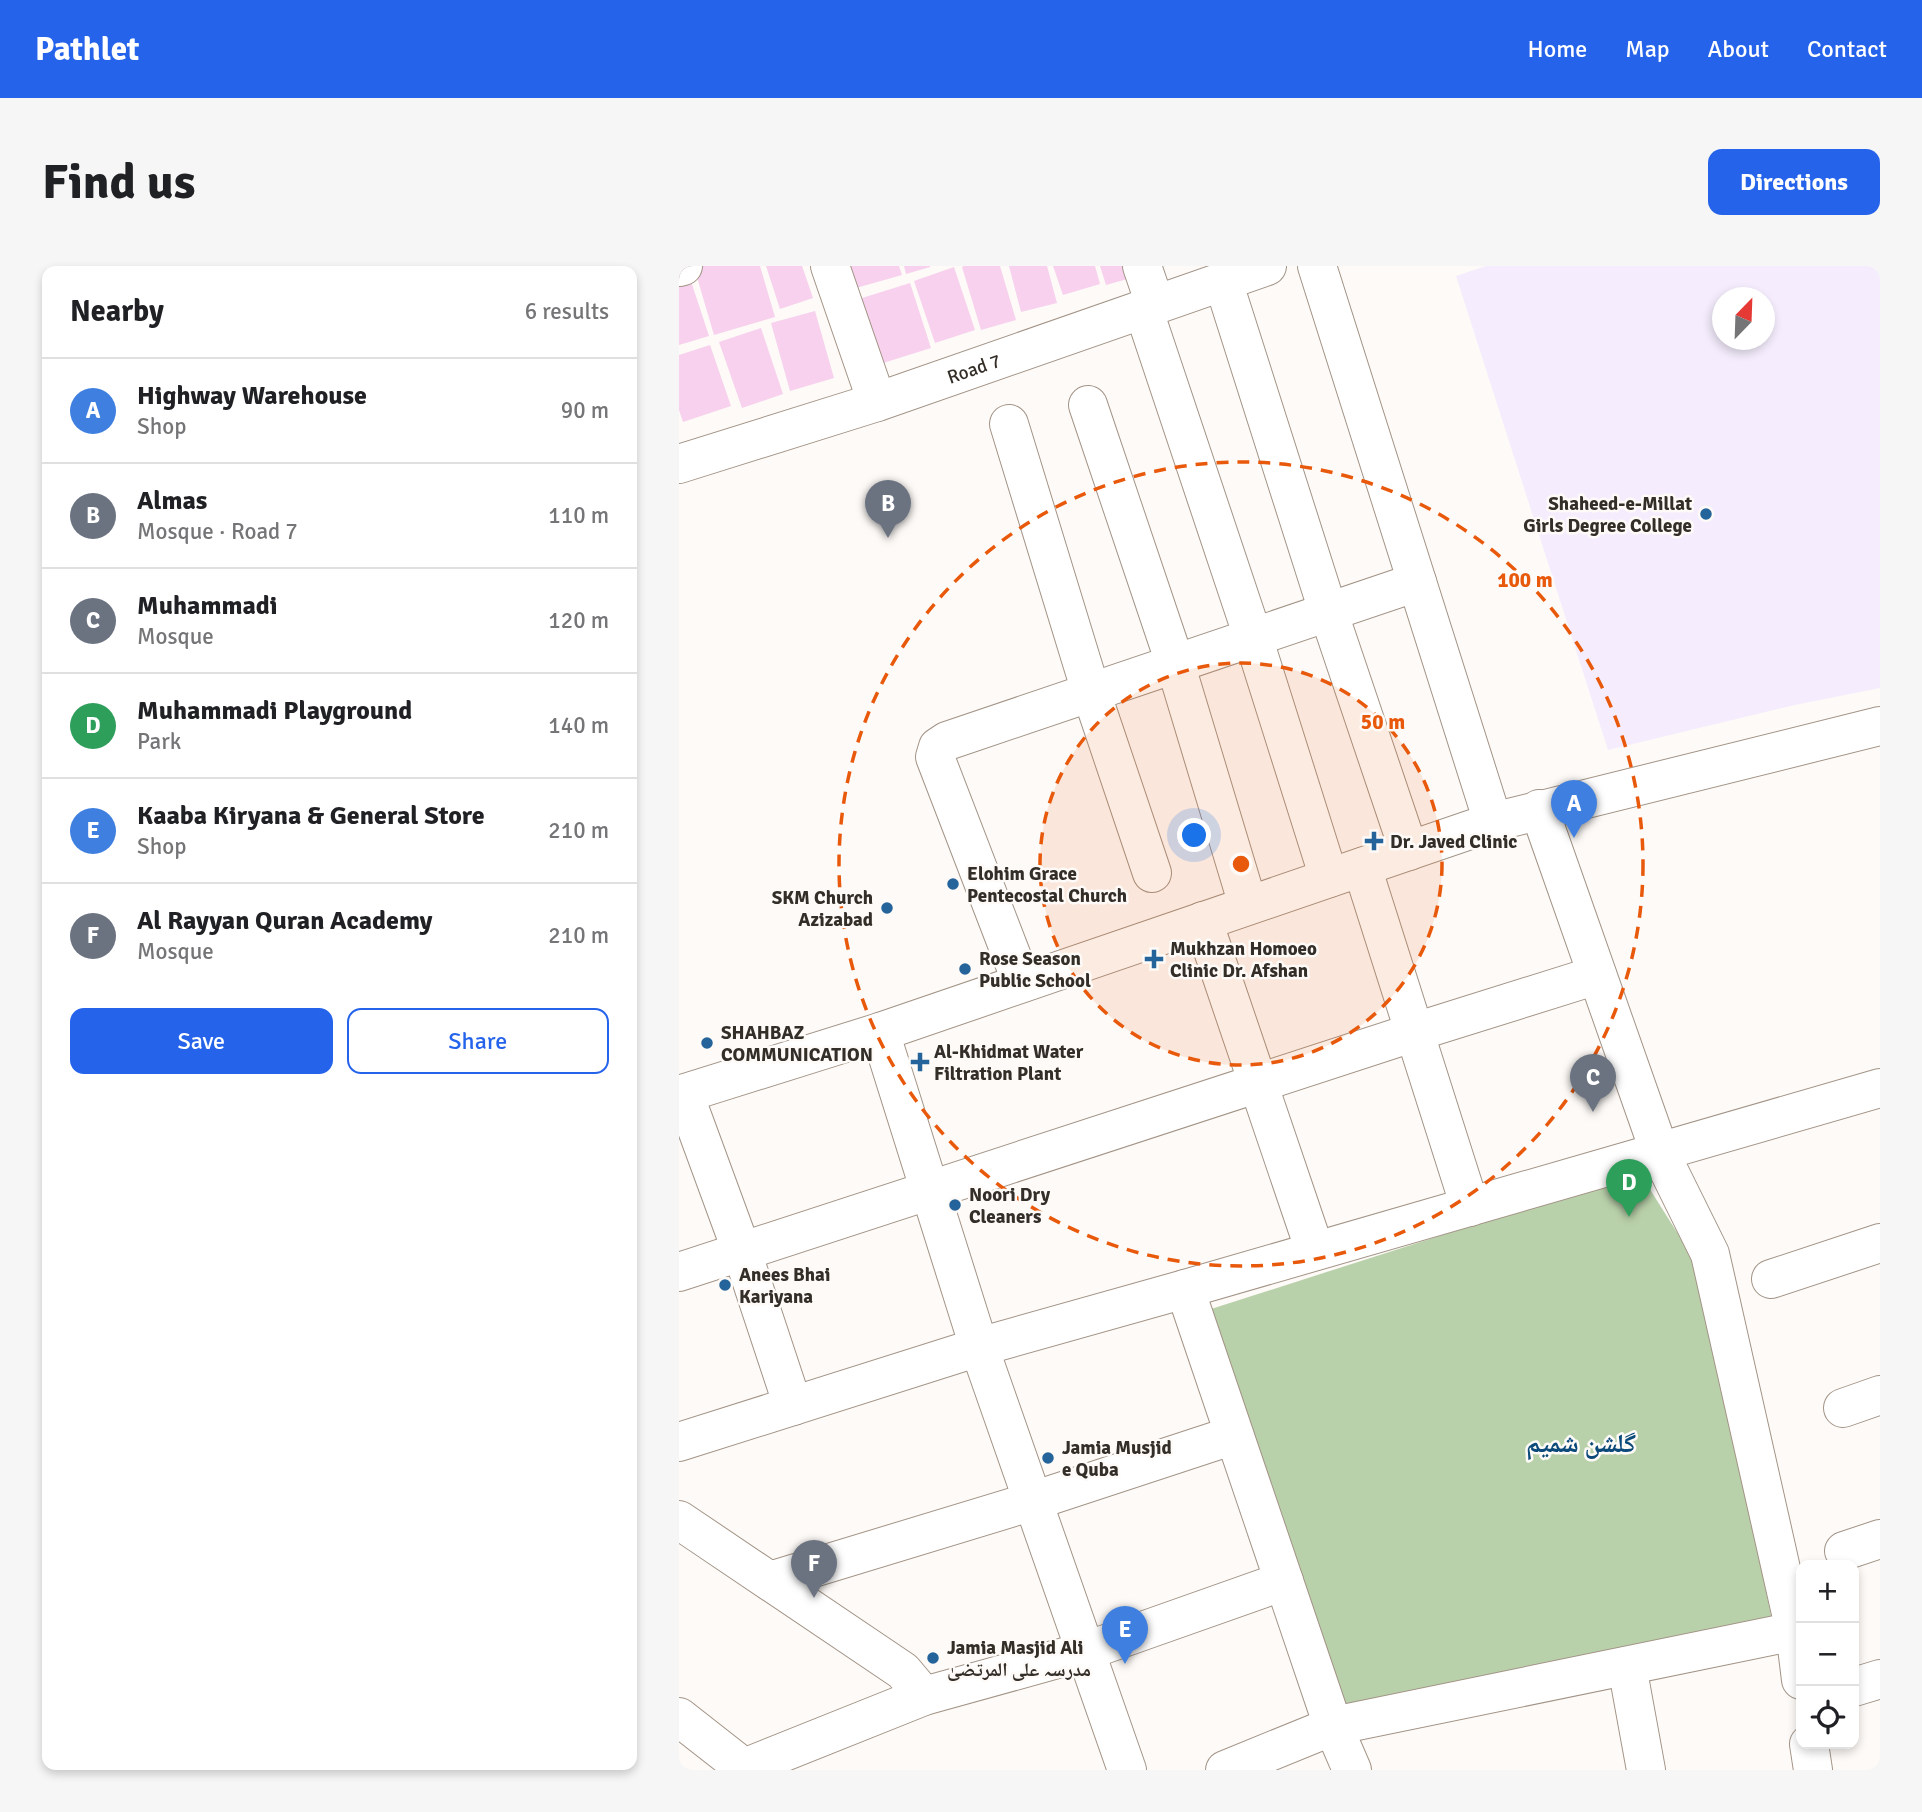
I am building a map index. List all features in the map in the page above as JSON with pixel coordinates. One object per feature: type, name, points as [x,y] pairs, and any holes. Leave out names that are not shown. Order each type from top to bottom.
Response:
[{"type":"street","points":[[830,266],[877,402]]},
{"type":"street","points":[[1142,266],[1149,306],[1253,637],[1345,872],[1415,1032],[1470,1207]]},
{"type":"street","name":"Road 7","points":[[679,464],[877,402],[1267,266]]},
{"type":"street","points":[[1317,266],[1493,822]]},
{"type":"street","points":[[1223,281],[1328,611],[1409,851]]},
{"type":"street","points":[[1088,405],[1175,663],[1248,905]]},
{"type":"street","points":[[1009,424],[1091,692],[1152,873]]},
{"type":"street","points":[[1022,983],[935,757],[938,747],[947,741],[1417,582]]},
{"type":"street","points":[[793,1406],[742,1252],[681,1094],[880,1032],[1493,822],[1880,726]]},
{"type":"street","points":[[1539,809],[1660,1153],[1710,1254],[1796,1639]]},
{"type":"street","points":[[1203,921],[1315,1251]]},
{"type":"street","points":[[679,1272],[1597,975]]},
{"type":"street","points":[[880,1032],[979,1347],[1128,1770]]},
{"type":"street","points":[[679,1443],[979,1347],[1880,1088]]},
{"type":"street","points":[[1771,1279],[1880,1243]]},
{"type":"street","points":[[1185,1289],[1333,1726],[1352,1770]]},
{"type":"street","points":[[1843,1408],[1880,1395]]},
{"type":"street","points":[[770,1581],[1033,1501],[1234,1435]]},
{"type":"street","points":[[679,1520],[903,1671],[925,1696]]},
{"type":"street","points":[[1844,1551],[1880,1539]]},
{"type":"street","points":[[679,1717],[741,1769],[925,1696],[1086,1651],[1284,1581]]},
{"type":"street","points":[[1225,1770],[1333,1726],[1795,1631]]},
{"type":"street","points":[[1627,1666],[1646,1770]]},
{"type":"street","points":[[1857,1686],[1880,1679]]},
{"type":"street","points":[[1810,1749],[1813,1770]]},
{"type":"shaded area","name":"Shaheed-e-Millat Girls Degree College","points":[[1486,266],[1880,266],[1880,688],[1795,705],[1608,750],[1456,276]]},
{"type":"green space","points":[[1639,1172],[1697,1264],[1772,1620],[1333,1714],[1208,1310]]},
{"type":"building","points":[[760,266],[775,317],[714,335],[694,267]]},
{"type":"building","points":[[766,266],[802,266],[813,298],[780,309]]},
{"type":"building","points":[[850,266],[899,266],[902,275],[856,288]]},
{"type":"building","points":[[904,266],[930,266],[930,267],[906,274]]},
{"type":"building","points":[[1000,266],[1016,320],[981,330],[962,267]]},
{"type":"building","points":[[1009,266],[1047,266],[1057,303],[1021,312]]},
{"type":"building","points":[[1053,266],[1095,266],[1100,284],[1063,295]]},
{"type":"building","points":[[1100,266],[1127,266],[1131,278],[1106,285]]},
{"type":"building","points":[[954,267],[975,330],[935,343],[914,281]]},
{"type":"building","points":[[687,269],[709,336],[679,345],[679,271]]},
{"type":"building","points":[[910,283],[931,348],[880,364],[859,299]]},
{"type":"building","points":[[815,311],[834,378],[790,391],[771,323]]},
{"type":"building","points":[[761,328],[783,394],[742,408],[719,342]]},
{"type":"building","points":[[710,345],[731,406],[683,422],[679,410],[679,355]]},
{"type":"place","name":"Shaheed-e-Millat Girls Degree College","points":[[1706,514]]},
{"type":"place","name":"Almas","points":[[888,538]]},
{"type":"place","name":"Highway Warehouse","points":[[1574,838]]},
{"type":"place","name":"Dr. Javed Clinic","points":[[1374,841]]},
{"type":"place","name":"Elohim Grace Pentecostal Church","points":[[953,884]]},
{"type":"place","name":"SKM Church Azizabad","points":[[887,908]]},
{"type":"place","name":"Mukhzan Homoeo Clinic Dr. Afshan","points":[[1154,959]]},
{"type":"place","name":"Rose Season Public School","points":[[965,969]]},
{"type":"place","name":"SHAHBAZ COMMUNICATION","points":[[707,1043]]},
{"type":"place","name":"Al-Khidmat Water Filtration Plant","points":[[920,1062]]},
{"type":"place","name":"Muhammadi","points":[[1593,1112]]},
{"type":"place","name":"Noori Dry Cleaners","points":[[955,1205]]},
{"type":"place","name":"Muhammadi Playground","points":[[1629,1217]]},
{"type":"place","name":"Anees Bhai Kariyana","points":[[725,1285]]},
{"type":"place","name":"Jamia Musjid e Quba","points":[[1048,1458]]},
{"type":"place","name":"Al Rayyan Quran Academy","points":[[814,1598]]},
{"type":"place","name":"Jamia Masjid Ali مدرسہ علی المرتضیٰ","points":[[933,1658]]},
{"type":"place","name":"Kaaba Kiryana & General Store","points":[[1125,1664]]},
{"type":"district","name":"گلشن شمیم","points":[[1581,1443]]}]
